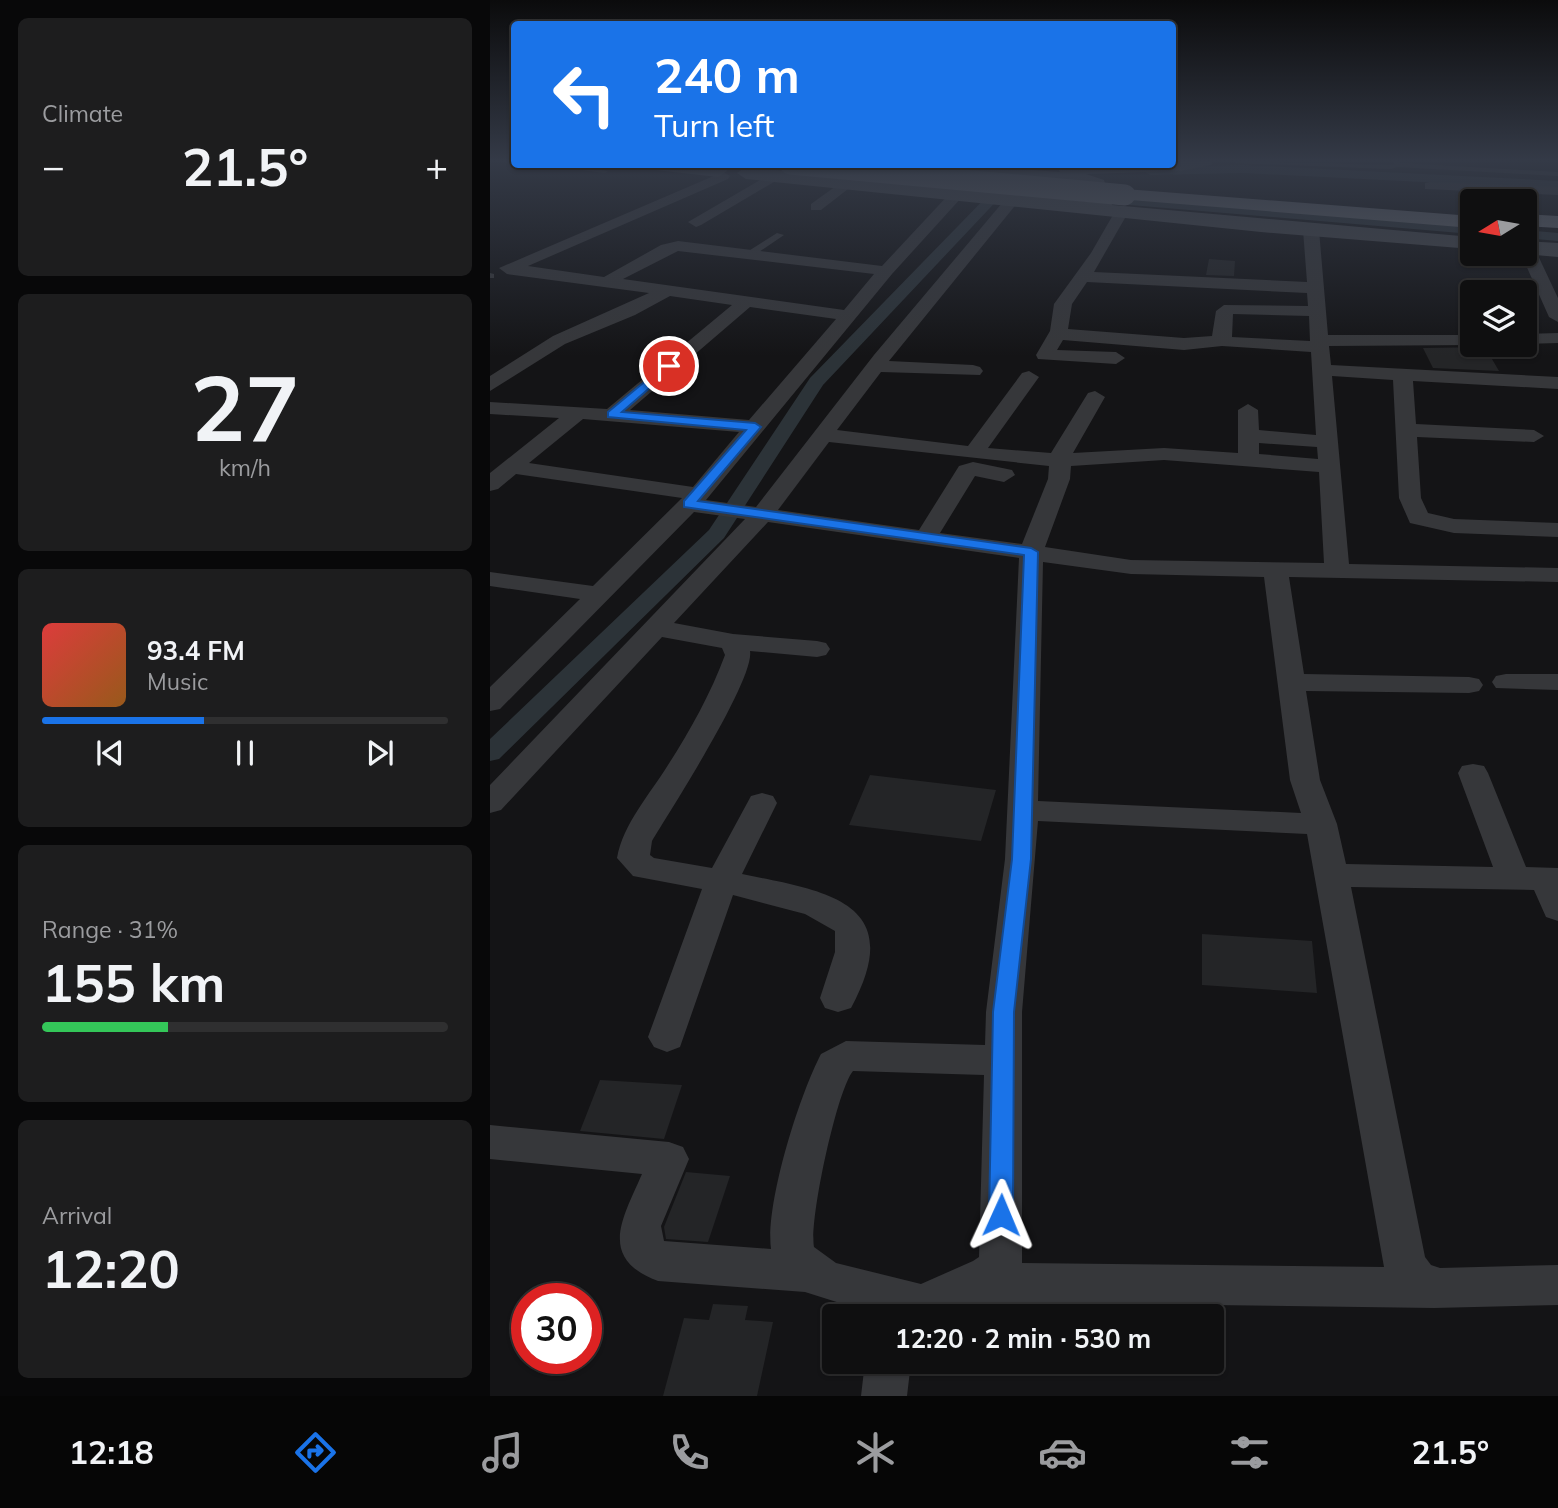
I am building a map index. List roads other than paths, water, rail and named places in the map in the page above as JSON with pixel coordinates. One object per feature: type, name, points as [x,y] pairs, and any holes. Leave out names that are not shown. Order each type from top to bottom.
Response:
[{"type":"highway","points":[[1537,236],[1558,228]]},
{"type":"street","points":[[495,274],[605,226]]},
{"type":"street","points":[[493,697],[693,499],[887,271],[932,226]]},
{"type":"street","points":[[490,803],[657,628],[757,514],[823,435],[987,226]]},
{"type":"street","points":[[1107,226],[1084,277],[1063,304],[1058,334],[1045,355],[1116,358]]},
{"type":"street","points":[[1287,226],[1460,242]]},
{"type":"street","points":[[1311,230],[1337,568]]},
{"type":"street","points":[[1537,244],[1558,250]]},
{"type":"street","points":[[606,282],[672,247],[887,271]]},
{"type":"street","points":[[1536,266],[1558,317]]},
{"type":"street","points":[[495,274],[606,282],[849,316]]},
{"type":"street","points":[[1084,277],[1317,288]]},
{"type":"street","points":[[490,385],[559,340],[629,311],[666,291]]},
{"type":"street","points":[[612,415],[746,302]]},
{"type":"street","points":[[1222,341],[1223,316],[1230,309],[1318,311]]},
{"type":"street","points":[[1058,334],[1184,344],[1222,341],[1320,355],[1403,377],[1558,383]]},
{"type":"street","points":[[1537,339],[1558,338]]},
{"type":"street","points":[[1199,355],[1320,355],[1460,341]]},
{"type":"street","points":[[876,366],[973,371]]},
{"type":"street","points":[[974,453],[1029,377]]},
{"type":"street","points":[[1403,377],[1410,498],[1418,518],[1454,526],[1558,530]]},
{"type":"street","points":[[927,1304],[981,1283],[1000,1267],[1004,1012],[1021,859],[1031,552],[1059,479],[1059,460],[1094,397]]},
{"type":"street","points":[[490,408],[755,427]]},
{"type":"street","points":[[1248,410],[1249,460]]},
{"type":"street","points":[[490,484],[579,413]]},
{"type":"street","points":[[1404,429],[1534,436]]},
{"type":"street","points":[[823,435],[1059,460],[1164,454],[1330,466]]},
{"type":"street","points":[[1249,436],[1328,442]]},
{"type":"street","points":[[511,467],[693,499],[722,509],[1131,567],[1276,571],[1337,568],[1558,575]]},
{"type":"street","points":[[925,538],[967,471],[973,469],[1022,478]]},
{"type":"street","points":[[1276,571],[1305,780],[1321,824],[1405,1265],[1416,1280],[1440,1288]]},
{"type":"street","points":[[490,579],[599,594]]},
{"type":"street","points":[[657,628],[733,642],[817,649]]},
{"type":"street","points":[[733,642],[738,655],[731,675],[688,757],[636,841],[634,858],[645,868],[813,902],[837,911],[850,925],[853,943],[838,998]]},
{"type":"street","points":[[1292,682],[1469,685]]},
{"type":"street","points":[[1506,682],[1558,682]]},
{"type":"street","points":[[1473,772],[1514,879]]},
{"type":"street","points":[[667,1037],[721,882],[762,803]]},
{"type":"street","points":[[1023,810],[1321,824]]},
{"type":"street","points":[[1331,875],[1514,879],[1554,889]]},
{"type":"street","points":[[809,1272],[793,1253],[792,1220],[798,1188],[834,1065],[846,1056],[1003,1060]]},
{"type":"street","points":[[490,1142],[669,1159],[640,1226],[644,1252],[658,1261],[809,1272],[895,1304]]},
{"type":"street","points":[[981,1283],[1440,1288],[1558,1285]]},
{"type":"street","points":[[884,1396],[887,1374]]},
{"type":"lane","points":[[750,254],[780,234]]},
{"type":"waterway","points":[[490,753],[717,534],[816,382],[965,226]]},
{"type":"waterway","points":[[1426,226],[1460,229]]},
{"type":"waterway","points":[[1537,235],[1558,237]]}]
